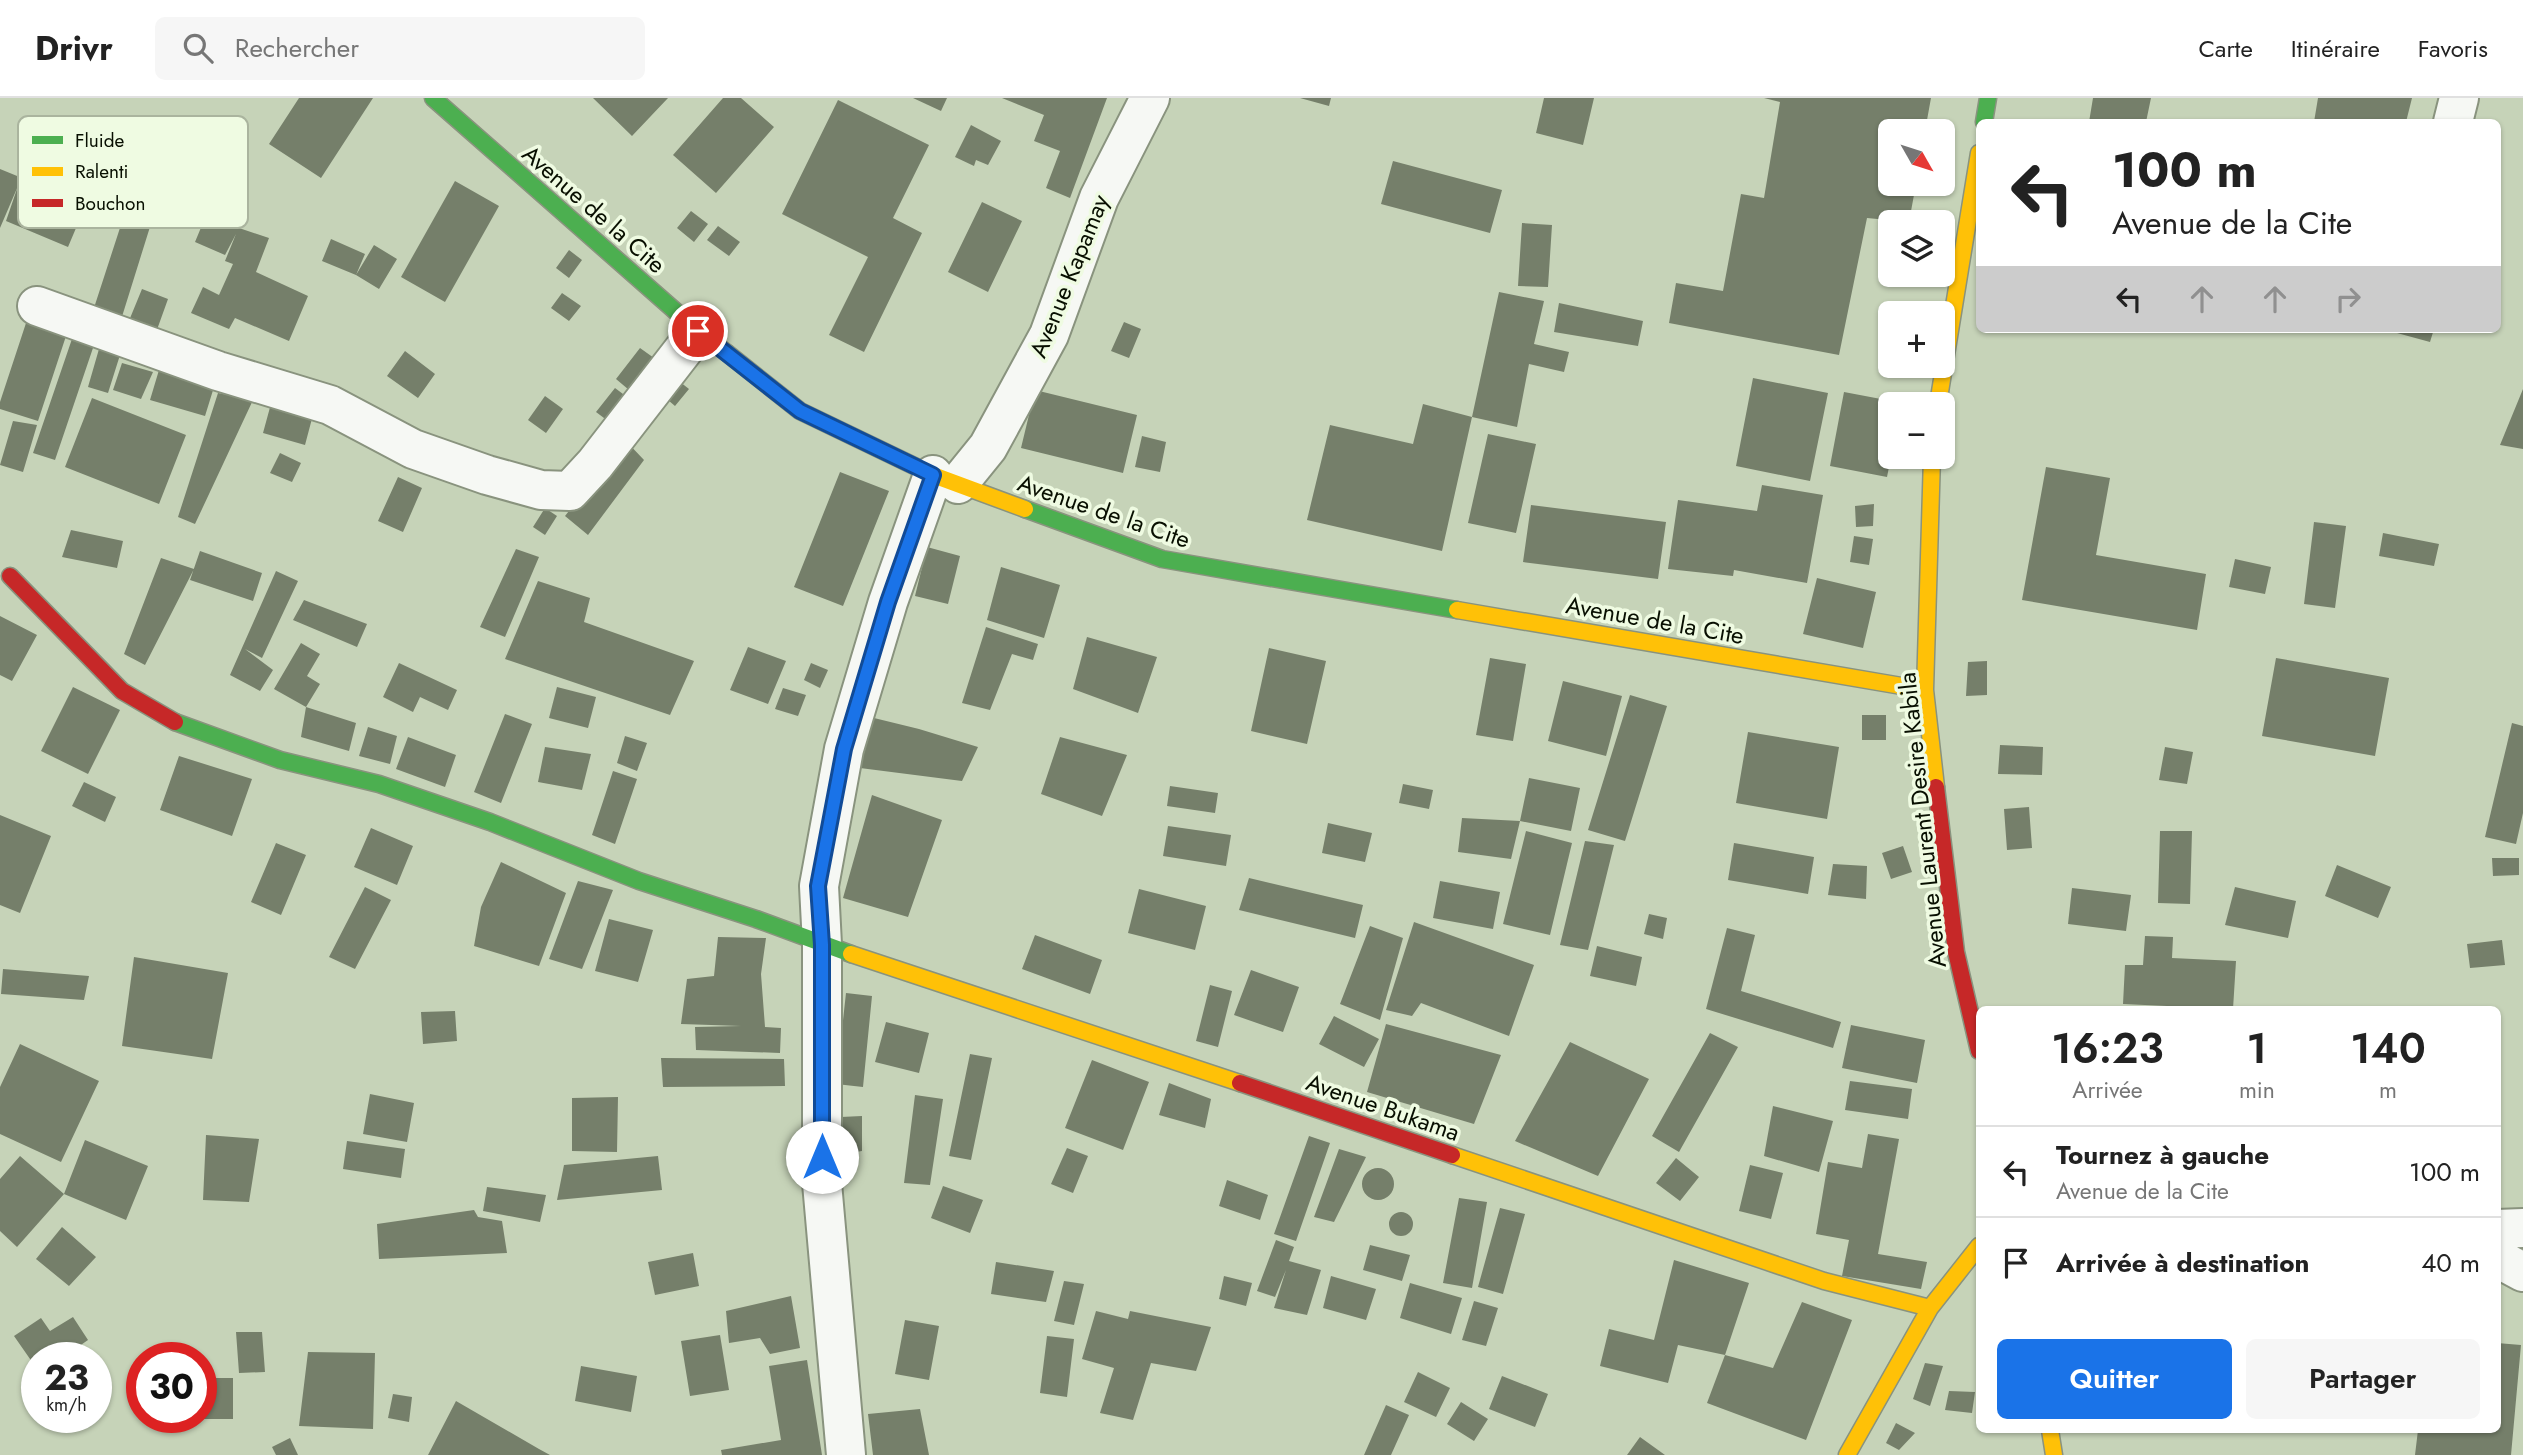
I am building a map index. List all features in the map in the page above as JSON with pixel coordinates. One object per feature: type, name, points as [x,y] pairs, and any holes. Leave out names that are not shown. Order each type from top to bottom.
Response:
[{"type":"street","name":"Avenue de la Cite","points":[[433,98],[698,331],[800,411],[946,480],[1163,559],[1925,690]]},
{"type":"street","name":"Avenue Kapamay","points":[[846,1455],[822,1183],[822,945],[818,886],[844,749],[888,602],[946,480],[988,447],[1049,335],[1099,198],[1150,98]]},
{"type":"street","points":[[1984,119],[1988,98]]},
{"type":"street","points":[[2454,119],[2459,98]]},
{"type":"street","points":[[1940,392],[1976,171]]},
{"type":"street","points":[[37,306],[218,370],[330,405],[413,449],[487,475],[541,490],[570,491],[595,464],[698,331]]},
{"type":"street","name":"Avenue Laurent Desire Kabila","points":[[1932,469],[1925,690],[1956,951],[1976,1038]]},
{"type":"street","name":"Avenue Bukama","points":[[10,576],[122,691],[180,725],[280,760],[379,784],[490,822],[639,881],[756,919],[822,945],[1824,1281],[1930,1308]]},
{"type":"street","points":[[2501,1229],[2523,1228]]},
{"type":"street","points":[[1847,1455],[1930,1308],[1976,1250]]},
{"type":"street","points":[[2501,1260],[2523,1272]]},
{"type":"street","points":[[2050,1433],[2054,1455]]},
{"type":"building","points":[[299,98],[373,98],[321,178],[269,144]]},
{"type":"building","points":[[593,98],[668,98],[632,136]]},
{"type":"building","points":[[723,98],[741,98],[774,127],[716,193],[673,155]]},
{"type":"building","points":[[913,98],[947,98],[941,111]]},
{"type":"building","points":[[1002,98],[1107,98],[1070,198],[1046,188],[1060,151],[1034,141],[1044,115]]},
{"type":"building","points":[[1300,98],[1331,98],[1329,106]]},
{"type":"building","points":[[1544,98],[1594,98],[1583,145],[1536,133]]},
{"type":"building","points":[[1764,98],[1931,98],[1927,119],[1878,119],[1878,196],[1914,196],[1911,210],[1878,210],[1878,219],[1867,218],[1839,355],[1669,323],[1676,283],[1723,291],[1741,194],[1764,198],[1780,102]]},
{"type":"building","points":[[2093,98],[2151,98],[2147,119],[2090,119]]},
{"type":"building","points":[[2318,98],[2412,98],[2407,119],[2314,119]]},
{"type":"building","points":[[838,100],[929,145],[893,218],[922,233],[864,352],[829,335],[868,257],[782,214]]},
{"type":"building","points":[[971,125],[1001,141],[988,165],[976,160],[974,166],[955,157]]},
{"type":"building","points":[[1393,161],[1502,190],[1490,233],[1381,204]]},
{"type":"building","points":[[0,169],[18,176],[18,186],[0,228]]},
{"type":"building","points":[[455,181],[499,206],[445,302],[401,277]]},
{"type":"building","points":[[18,186],[18,226],[6,221]]},
{"type":"building","points":[[982,202],[1022,221],[988,292],[948,272]]},
{"type":"building","points":[[691,211],[708,224],[694,242],[677,228]]},
{"type":"building","points":[[1522,223],[1552,225],[1548,287],[1518,286]]},
{"type":"building","points":[[718,226],[740,242],[729,256],[707,240]]},
{"type":"building","points":[[23,228],[76,228],[68,247]]},
{"type":"building","points":[[120,228],[150,228],[120,323],[92,314]]},
{"type":"building","points":[[201,228],[239,228],[269,238],[256,272],[308,296],[289,341],[235,318],[229,329],[191,313],[203,287],[219,295],[233,264],[225,261],[236,234],[225,255],[195,242]]},
{"type":"building","points":[[331,239],[365,254],[356,275],[322,261]]},
{"type":"building","points":[[374,245],[397,259],[379,289],[356,275]]},
{"type":"building","points":[[569,250],[582,260],[569,278],[556,268]]},
{"type":"building","points":[[142,289],[168,299],[154,338],[126,328]]},
{"type":"building","points":[[1499,292],[1544,301],[1534,344],[1569,352],[1564,372],[1529,364],[1517,427],[1472,417]]},
{"type":"building","points":[[562,293],[581,306],[569,321],[551,308]]},
{"type":"building","points":[[1559,303],[1643,321],[1638,346],[1554,332]]},
{"type":"building","points":[[27,320],[67,333],[38,421],[0,409]]},
{"type":"building","points":[[1124,322],[1141,329],[1129,358],[1111,351]]},
{"type":"building","points":[[2397,333],[2433,333],[2430,342]]},
{"type":"building","points":[[73,336],[94,345],[55,460],[33,453]]},
{"type":"building","points":[[640,348],[661,363],[635,395],[616,379]]},
{"type":"building","points":[[99,349],[120,355],[108,393],[88,387]]},
{"type":"building","points":[[405,351],[435,374],[418,398],[387,376]]},
{"type":"building","points":[[122,363],[153,372],[141,399],[113,390]]},
{"type":"building","points":[[159,370],[214,387],[205,416],[150,400]]},
{"type":"building","points":[[675,378],[689,389],[675,406],[661,394]]},
{"type":"building","points":[[1753,378],[1828,393],[1810,481],[1736,466]]},
{"type":"building","points":[[615,388],[631,400],[612,424],[596,412]]},
{"type":"building","points":[[2523,389],[2523,449],[2500,445]]},
{"type":"building","points":[[1035,390],[1137,415],[1123,473],[1021,448]]},
{"type":"building","points":[[1844,392],[1878,398],[1878,469],[1889,469],[1887,477],[1830,466]]},
{"type":"building","points":[[218,393],[253,400],[195,524],[178,517]]},
{"type":"building","points":[[545,396],[563,409],[546,433],[528,420]]},
{"type":"building","points":[[92,398],[186,435],[159,504],[65,467]]},
{"type":"building","points":[[272,400],[314,411],[305,445],[263,433]]},
{"type":"building","points":[[1423,404],[1472,417],[1442,551],[1307,520],[1330,425],[1413,444]]},
{"type":"building","points":[[13,421],[37,425],[23,472],[0,465]]},
{"type":"building","points":[[1488,434],[1536,444],[1516,533],[1468,523]]},
{"type":"building","points":[[1142,436],[1166,442],[1160,472],[1135,467]]},
{"type":"building","points":[[625,440],[644,460],[588,535],[565,516]]},
{"type":"building","points":[[280,453],[301,463],[292,482],[270,473]]},
{"type":"building","points":[[2046,467],[2110,478],[2096,555],[2206,574],[2197,630],[2022,600]]},
{"type":"building","points":[[840,472],[889,491],[843,606],[794,587]]},
{"type":"building","points":[[398,477],[422,488],[403,532],[378,521]]},
{"type":"building","points":[[1762,485],[1823,495],[1807,583],[1734,570],[1733,576],[1668,569],[1678,500],[1757,511]]},
{"type":"building","points":[[1874,504],[1873,526],[1856,527],[1855,506]]},
{"type":"building","points":[[1531,505],[1666,522],[1658,579],[1523,562]]},
{"type":"building","points":[[545,508],[557,516],[545,535],[533,527]]},
{"type":"building","points":[[2314,522],[2346,526],[2335,608],[2304,604]]},
{"type":"building","points":[[71,530],[123,541],[117,568],[62,557]]},
{"type":"building","points":[[2383,533],[2439,544],[2434,566],[2379,556]]},
{"type":"building","points":[[1854,536],[1873,539],[1869,565],[1850,562]]},
{"type":"building","points":[[927,547],[960,556],[948,604],[915,596]]},
{"type":"building","points":[[516,549],[539,557],[505,637],[480,627]]},
{"type":"building","points":[[200,551],[262,573],[253,601],[190,580]]},
{"type":"building","points":[[161,558],[194,569],[145,665],[124,654]]},
{"type":"building","points":[[2235,559],[2271,567],[2265,594],[2229,587]]},
{"type":"building","points":[[1001,567],[1060,585],[1044,638],[987,620]]},
{"type":"building","points":[[276,571],[298,581],[262,658],[245,649],[273,670],[260,691],[230,675]]},
{"type":"building","points":[[1817,578],[1876,592],[1863,648],[1803,634]]},
{"type":"building","points":[[538,581],[590,598],[584,622],[694,661],[670,715],[505,659]]},
{"type":"building","points":[[304,600],[367,624],[357,647],[293,620]]},
{"type":"building","points":[[0,616],[37,635],[12,681],[0,675]]},
{"type":"building","points":[[986,627],[1038,644],[1033,660],[1012,654],[990,710],[962,703]]},
{"type":"building","points":[[1087,637],[1157,657],[1138,713],[1073,689]]},
{"type":"building","points":[[301,643],[320,654],[307,676],[320,684],[306,707],[274,689]]},
{"type":"building","points":[[748,647],[786,661],[768,704],[730,690]]},
{"type":"building","points":[[1269,648],[1326,661],[1307,744],[1251,731]]},
{"type":"building","points":[[1490,658],[1526,664],[1513,741],[1476,735]]},
{"type":"building","points":[[2276,658],[2389,678],[2375,756],[2262,736]]},
{"type":"building","points":[[1987,661],[1987,695],[1966,696],[1968,662]]},
{"type":"building","points":[[399,663],[457,690],[448,710],[420,697],[413,712],[383,697]]},
{"type":"building","points":[[811,663],[828,670],[820,688],[804,680]]},
{"type":"building","points":[[1563,681],[1622,696],[1606,756],[1548,741]]},
{"type":"building","points":[[73,687],[120,710],[88,774],[41,751]]},
{"type":"building","points":[[557,687],[596,697],[588,728],[549,718]]},
{"type":"building","points":[[783,688],[806,695],[798,716],[775,709]]},
{"type":"building","points":[[1630,695],[1667,706],[1625,841],[1588,830]]},
{"type":"building","points":[[306,707],[356,723],[349,751],[301,737]]},
{"type":"building","points":[[505,714],[532,724],[501,803],[474,792]]},
{"type":"building","points":[[1862,715],[1886,715],[1886,740],[1862,740]]},
{"type":"building","points":[[874,718],[978,747],[962,781],[860,768]]},
{"type":"building","points":[[2512,723],[2523,726],[2523,813],[2516,844],[2485,837]]},
{"type":"building","points":[[368,727],[397,736],[390,764],[359,756]]},
{"type":"building","points":[[1748,732],[1839,747],[1827,819],[1736,803]]},
{"type":"building","points":[[625,736],[647,743],[637,771],[617,763]]},
{"type":"building","points":[[408,737],[456,755],[445,787],[396,769]]},
{"type":"building","points":[[1060,737],[1127,755],[1102,816],[1041,794]]},
{"type":"building","points":[[2000,745],[2043,747],[2042,775],[1998,774]]},
{"type":"building","points":[[545,747],[591,754],[582,790],[538,782]]},
{"type":"building","points":[[2165,747],[2193,752],[2187,784],[2159,780]]},
{"type":"building","points":[[179,756],[252,779],[232,836],[160,810]]},
{"type":"building","points":[[613,771],[637,779],[615,844],[592,835]]},
{"type":"building","points":[[1529,778],[1580,788],[1571,831],[1520,821]]},
{"type":"building","points":[[84,782],[116,797],[105,822],[72,806]]},
{"type":"building","points":[[1403,784],[1433,790],[1429,809],[1399,803]]},
{"type":"building","points":[[1170,786],[1218,793],[1215,813],[1167,806]]},
{"type":"building","points":[[872,795],[942,820],[908,917],[843,898]]},
{"type":"building","points":[[2029,807],[2032,848],[2007,850],[2004,809]]},
{"type":"building","points":[[0,815],[51,836],[20,913],[0,905]]},
{"type":"building","points":[[1462,818],[1520,821],[1511,859],[1458,852]]},
{"type":"building","points":[[1328,823],[1372,833],[1365,862],[1322,853]]},
{"type":"building","points":[[1168,826],[1231,835],[1226,866],[1163,856]]},
{"type":"building","points":[[371,828],[413,846],[397,885],[354,867]]},
{"type":"building","points":[[1526,831],[1572,843],[1550,935],[1503,924]]},
{"type":"building","points":[[2160,831],[2192,831],[2190,904],[2158,903]]},
{"type":"building","points":[[1585,841],[1614,845],[1588,950],[1560,945]]},
{"type":"building","points":[[276,843],[306,855],[281,915],[251,902]]},
{"type":"building","points":[[1734,843],[1814,857],[1808,894],[1728,880]]},
{"type":"building","points":[[1903,846],[1912,872],[1891,879],[1882,853]]},
{"type":"building","points":[[2492,858],[2519,858],[2519,875],[2493,876]]},
{"type":"building","points":[[501,862],[566,893],[539,966],[474,946],[481,907]]},
{"type":"building","points":[[1833,864],[1867,866],[1866,899],[1828,895]]},
{"type":"building","points":[[2337,865],[2391,887],[2378,918],[2325,896]]},
{"type":"building","points":[[1249,878],[1363,905],[1355,938],[1239,910]]},
{"type":"building","points":[[578,881],[613,890],[582,969],[549,959]]},
{"type":"building","points":[[1440,881],[1500,892],[1493,929],[1433,918]]},
{"type":"building","points":[[365,887],[391,900],[355,969],[329,957]]},
{"type":"building","points":[[2235,887],[2296,901],[2288,938],[2225,925]]},
{"type":"building","points":[[2072,888],[2131,895],[2126,931],[2068,924]]},
{"type":"building","points":[[1139,889],[1206,906],[1195,950],[1128,933]]},
{"type":"building","points":[[1649,914],[1667,918],[1663,939],[1644,934]]},
{"type":"building","points":[[609,919],[653,930],[638,982],[595,971]]},
{"type":"building","points":[[1414,922],[1534,965],[1509,1036],[1421,1003],[1412,1016],[1386,1010]]},
{"type":"building","points":[[1370,926],[1403,938],[1380,1020],[1340,1004]]},
{"type":"building","points":[[1727,928],[1755,935],[1741,991],[1841,1022],[1833,1048],[1706,1009]]},
{"type":"building","points":[[1035,935],[1102,960],[1090,994],[1022,969]]},
{"type":"building","points":[[2145,936],[2173,937],[2172,958],[2236,961],[2233,1006],[2123,1004],[2125,965],[2143,965]]},
{"type":"building","points":[[718,937],[766,938],[761,974],[765,1027],[781,1028],[780,1053],[696,1050],[695,1027],[741,1026],[681,1024],[687,979],[714,976]]},
{"type":"building","points":[[2502,940],[2505,965],[2470,968],[2467,944]]},
{"type":"building","points":[[1597,946],[1642,957],[1636,986],[1590,976]]},
{"type":"building","points":[[134,957],[228,973],[212,1059],[122,1046]]},
{"type":"building","points":[[3,969],[89,976],[84,1000],[1,994]]},
{"type":"building","points":[[1251,970],[1299,987],[1283,1032],[1234,1015]]},
{"type":"building","points":[[1210,985],[1232,991],[1218,1047],[1196,1041]]},
{"type":"building","points":[[846,993],[872,996],[863,1087],[836,1084]]},
{"type":"building","points":[[455,1011],[457,1041],[423,1044],[421,1012]]},
{"type":"building","points":[[1334,1016],[1379,1039],[1364,1067],[1319,1044]]},
{"type":"building","points":[[886,1022],[929,1033],[919,1073],[875,1062]]},
{"type":"building","points":[[1386,1024],[1501,1055],[1474,1124],[1367,1092]]},
{"type":"building","points":[[1851,1025],[1925,1040],[1917,1083],[1842,1068]]},
{"type":"building","points":[[1710,1033],[1738,1047],[1679,1152],[1652,1136]]},
{"type":"building","points":[[1570,1042],[1649,1079],[1598,1176],[1515,1141]]},
{"type":"building","points":[[20,1044],[99,1081],[61,1162],[0,1134],[0,1087]]},
{"type":"building","points":[[970,1054],[992,1058],[971,1160],[949,1156]]},
{"type":"building","points":[[661,1058],[784,1059],[785,1086],[663,1087]]},
{"type":"building","points":[[1092,1060],[1149,1082],[1123,1150],[1065,1128]]},
{"type":"building","points":[[1850,1081],[1912,1089],[1908,1119],[1845,1110]]},
{"type":"building","points":[[1169,1083],[1211,1099],[1205,1128],[1159,1115]]},
{"type":"building","points":[[370,1094],[414,1103],[407,1142],[363,1134]]},
{"type":"building","points":[[915,1095],[943,1099],[930,1185],[904,1183]]},
{"type":"building","points":[[618,1097],[617,1152],[572,1151],[572,1098]]},
{"type":"building","points":[[1773,1106],[1833,1121],[1819,1172],[1764,1156]]},
{"type":"building","points":[[862,1116],[862,1151],[843,1154],[841,1117]]},
{"type":"building","points":[[1868,1134],[1899,1139],[1878,1254],[1927,1262],[1921,1289],[1842,1276],[1849,1240],[1816,1234],[1828,1162],[1862,1168]]},
{"type":"building","points":[[206,1135],[259,1139],[249,1202],[203,1200]]},
{"type":"building","points":[[1309,1136],[1330,1143],[1296,1241],[1274,1234]]},
{"type":"building","points":[[85,1140],[148,1166],[126,1220],[64,1194]]},
{"type":"building","points":[[347,1141],[405,1149],[401,1178],[343,1169]]},
{"type":"building","points":[[1067,1148],[1088,1156],[1073,1193],[1051,1184]]},
{"type":"building","points":[[1339,1149],[1366,1157],[1334,1222],[1314,1217]]},
{"type":"building","points":[[20,1156],[64,1194],[17,1247],[0,1231],[0,1179]]},
{"type":"building","points":[[658,1156],[662,1190],[557,1200],[564,1165]]},
{"type":"building","points":[[1676,1158],[1699,1177],[1680,1201],[1656,1183]]},
{"type":"building","points":[[1750,1165],[1783,1173],[1771,1219],[1739,1211]]},
{"type":"building","points":[[1378,1168],[1390,1172],[1394,1184],[1390,1196],[1378,1200],[1366,1196],[1362,1184],[1366,1172]]},
{"type":"building","points":[[1227,1180],[1268,1195],[1260,1220],[1219,1206]]},
{"type":"building","points":[[943,1186],[983,1200],[970,1233],[931,1218]]},
{"type":"building","points":[[487,1187],[546,1195],[540,1222],[483,1211]]},
{"type":"building","points":[[1459,1198],[1487,1202],[1472,1288],[1443,1283]]},
{"type":"building","points":[[1500,1208],[1525,1214],[1503,1294],[1478,1287]]},
{"type":"building","points":[[474,1210],[478,1217],[502,1221],[507,1253],[379,1259],[377,1224]]},
{"type":"building","points":[[1401,1212],[1410,1215],[1413,1224],[1410,1233],[1401,1236],[1392,1233],[1389,1224],[1392,1215]]},
{"type":"building","points":[[62,1227],[96,1257],[69,1286],[36,1259]]},
{"type":"building","points":[[1276,1240],[1294,1247],[1289,1261],[1321,1270],[1307,1315],[1274,1308],[1286,1270],[1275,1297],[1257,1291]]},
{"type":"building","points":[[1370,1245],[1410,1255],[1402,1281],[1363,1270]]},
{"type":"building","points":[[693,1253],[699,1286],[655,1295],[648,1262]]},
{"type":"building","points":[[1674,1260],[1749,1283],[1725,1355],[1678,1345],[1668,1383],[1600,1366],[1609,1329],[1654,1340]]},
{"type":"building","points":[[996,1262],[1054,1271],[1046,1302],[991,1294]]},
{"type":"building","points":[[1224,1276],[1252,1283],[1246,1306],[1219,1299]]},
{"type":"building","points":[[1331,1276],[1376,1289],[1366,1320],[1323,1308]]},
{"type":"building","points":[[1064,1281],[1084,1284],[1074,1325],[1054,1321]]},
{"type":"building","points":[[1410,1283],[1462,1298],[1451,1334],[1400,1318]]},
{"type":"building","points":[[791,1296],[800,1348],[770,1354],[760,1338],[729,1343],[726,1311]]},
{"type":"building","points":[[1474,1301],[1498,1308],[1486,1346],[1462,1340]]},
{"type":"building","points":[[1802,1302],[1852,1320],[1806,1440],[1707,1403],[1725,1355],[1773,1368]]},
{"type":"building","points":[[1096,1311],[1128,1319],[1130,1311],[1211,1327],[1196,1371],[1151,1363],[1133,1420],[1100,1413],[1114,1368],[1082,1359]]},
{"type":"building","points":[[73,1317],[88,1340],[21,1342],[21,1346],[14,1336],[41,1318],[50,1331]]},
{"type":"building","points":[[905,1320],[939,1326],[929,1380],[895,1374]]},
{"type":"building","points":[[236,1332],[262,1332],[265,1372],[239,1373]]},
{"type":"building","points":[[720,1335],[729,1390],[690,1396],[681,1341]]},
{"type":"building","points":[[1047,1336],[1074,1339],[1067,1397],[1040,1393]]},
{"type":"building","points":[[2501,1343],[2521,1345],[2511,1455],[2415,1455],[2418,1433],[2501,1433]]},
{"type":"building","points":[[308,1352],[375,1353],[373,1429],[299,1426]]},
{"type":"building","points":[[807,1360],[822,1455],[722,1455],[721,1450],[781,1440],[769,1366]]},
{"type":"building","points":[[1925,1363],[1943,1366],[1930,1406],[1913,1399]]},
{"type":"building","points":[[581,1366],[637,1376],[631,1412],[575,1401]]},
{"type":"building","points":[[1418,1372],[1450,1388],[1436,1417],[1404,1402]]},
{"type":"building","points":[[1502,1376],[1548,1394],[1535,1427],[1489,1409]]},
{"type":"building","points":[[217,1378],[233,1378],[233,1419],[217,1419]]},
{"type":"building","points":[[1949,1391],[1975,1392],[1972,1413],[1945,1410]]},
{"type":"building","points":[[393,1394],[412,1397],[409,1422],[388,1418]]},
{"type":"building","points":[[456,1401],[539,1449],[550,1455],[428,1455]]},
{"type":"building","points":[[1461,1402],[1488,1419],[1474,1441],[1447,1424]]},
{"type":"building","points":[[1386,1405],[1409,1415],[1391,1455],[1364,1455]]},
{"type":"building","points":[[920,1409],[929,1455],[873,1455],[868,1414]]},
{"type":"building","points":[[1896,1423],[1915,1433],[1899,1450],[1886,1443]]},
{"type":"building","points":[[1640,1437],[1665,1455],[1627,1455]]},
{"type":"building","points":[[290,1438],[298,1455],[276,1455],[272,1447]]},
{"type":"traffic: fast","points":[[433,98],[698,331],[727,353]]},
{"type":"traffic: fast","points":[[1984,119],[1988,98]]},
{"type":"traffic: fast","points":[[1025,509],[1162,559],[1457,610]]},
{"type":"traffic: fast","points":[[175,722],[280,760],[379,784],[490,822],[639,881],[756,919],[851,954]]},
{"type":"traffic: slow","points":[[1940,392],[1976,171]]},
{"type":"traffic: slow","points":[[727,353],[800,411],[933,475],[1025,509]]},
{"type":"traffic: slow","points":[[1932,469],[1925,690],[1936,787]]},
{"type":"traffic: slow","points":[[1457,610],[1925,690]]},
{"type":"traffic: slow","points":[[851,954],[1240,1083]]},
{"type":"traffic: slow","points":[[1452,1155],[1824,1281],[1930,1308]]},
{"type":"traffic: slow","points":[[1847,1455],[1930,1308],[1976,1250]]},
{"type":"traffic: slow","points":[[2050,1433],[2054,1455]]},
{"type":"traffic: jam","points":[[10,576],[122,691],[175,722]]},
{"type":"traffic: jam","points":[[1936,787],[1956,952],[1976,1038]]},
{"type":"traffic: jam","points":[[1240,1083],[1452,1155]]},
{"type":"route","points":[[698,331],[800,411],[933,475],[888,602],[844,749],[818,886],[822,945],[822,1157]]}]
